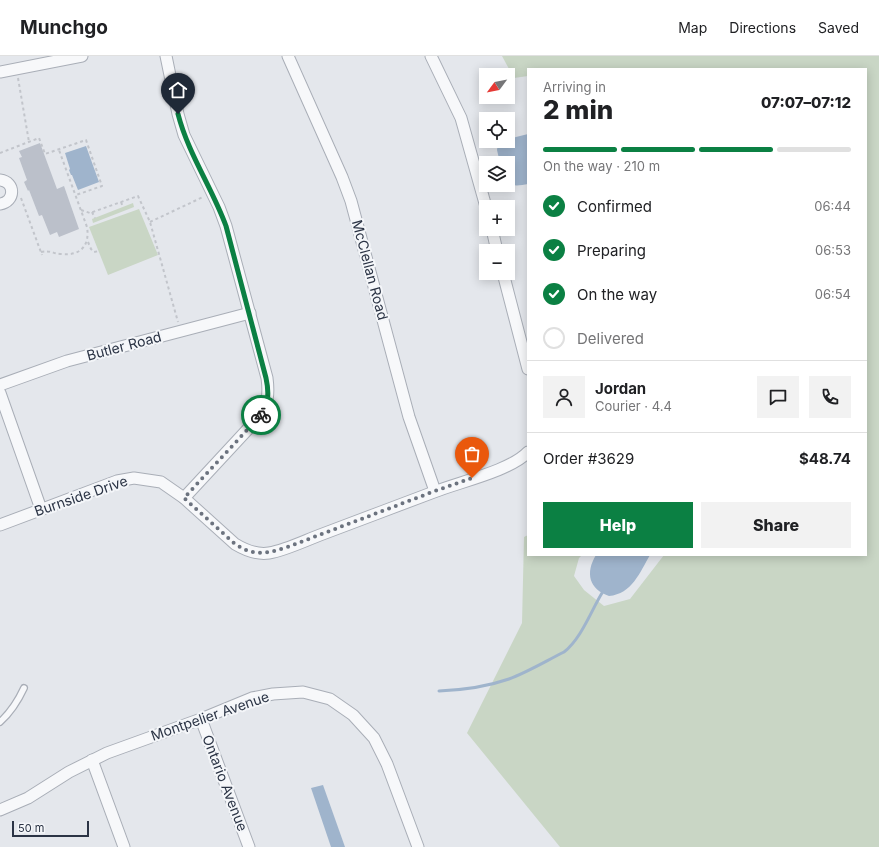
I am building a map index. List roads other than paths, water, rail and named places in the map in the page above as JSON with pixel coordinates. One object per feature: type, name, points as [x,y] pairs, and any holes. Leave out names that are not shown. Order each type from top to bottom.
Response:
[{"type":"street","points":[[0,72],[82,56]]},
{"type":"street","points":[[166,56],[184,135],[226,226],[250,312],[267,382],[268,395],[264,409],[260,416],[184,498]]},
{"type":"street","name":"McClellan Road","points":[[288,56],[342,177],[351,201],[409,417],[435,491]]},
{"type":"street","points":[[431,56],[462,118],[484,200]]},
{"type":"street","points":[[0,180],[9,184],[12,196],[7,202],[0,204]]},
{"type":"street","points":[[505,280],[527,365]]},
{"type":"street","name":"Butler Road","points":[[0,385],[67,361],[250,312]]},
{"type":"street","points":[[0,393],[41,509]]},
{"type":"street","name":"Burnside Drive","points":[[0,525],[117,481],[134,478],[161,482],[184,498],[235,544],[243,549],[262,554],[285,548],[435,491],[517,462],[527,453]]},
{"type":"street","name":"Montpelier Avenue","points":[[0,810],[28,798],[92,760],[107,753],[201,719],[252,698],[273,694],[303,692],[330,700],[353,714],[374,738],[387,764],[418,847]]},
{"type":"street","name":"Ontario Avenue","points":[[201,719],[249,847]]},
{"type":"street","points":[[92,760],[124,847]]},
{"type":"lane","points":[[0,722],[6,717],[17,702],[24,688]]},
{"type":"water","points":[[527,134],[527,184],[515,185],[515,156],[498,156],[497,148],[515,148],[515,137]]},
{"type":"water","points":[[86,146],[99,182],[78,190],[69,170],[70,169],[65,153]]},
{"type":"water","points":[[596,556],[649,556],[639,575],[629,587],[624,591],[609,596],[602,593],[593,585],[590,574]]},
{"type":"water","points":[[323,785],[345,847],[331,847],[311,788]]},
{"type":"waterway","points":[[439,691],[474,688],[500,682],[523,673],[564,652],[576,640],[602,593]]}]
